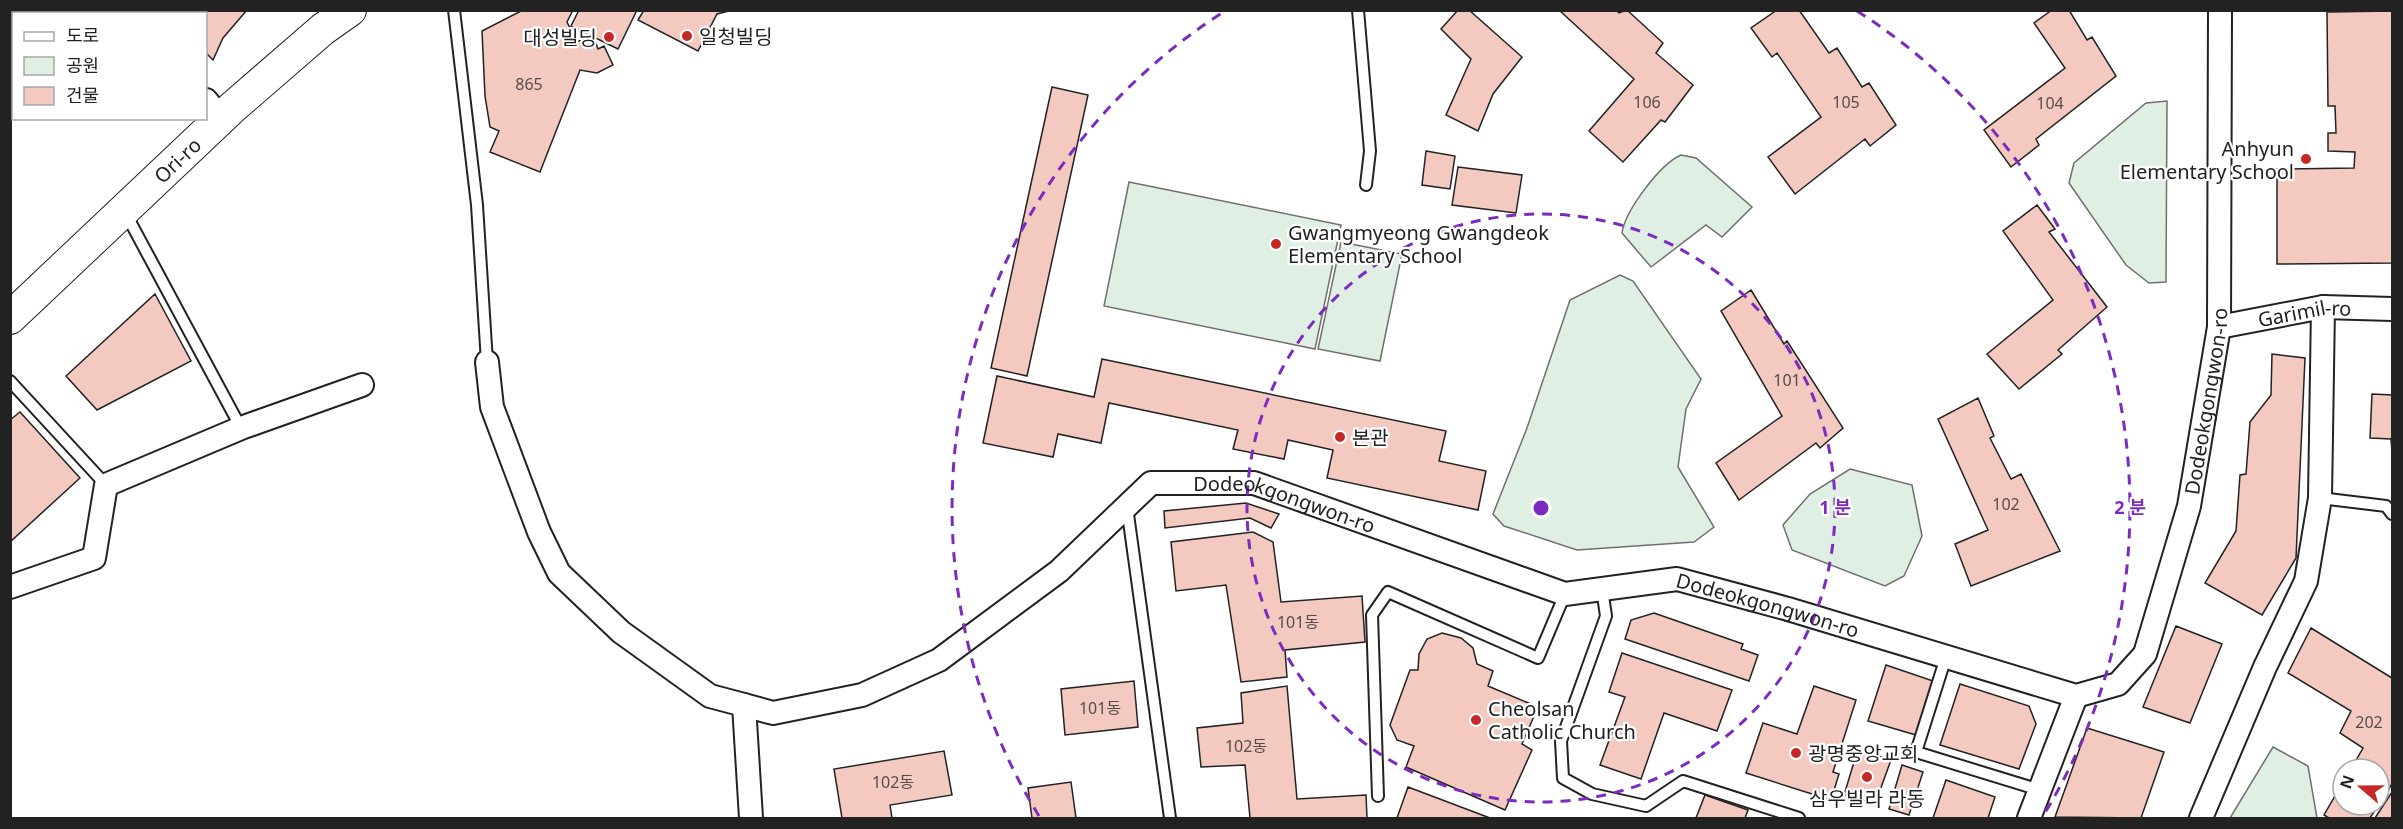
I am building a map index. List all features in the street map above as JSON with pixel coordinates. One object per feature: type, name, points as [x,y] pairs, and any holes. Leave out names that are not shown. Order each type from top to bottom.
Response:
[{"type":"main road","name":"Ori-ro","points":[[213,109],[350,10]]},
{"type":"main road","name":"Ori-ro","points":[[10,318],[124,210],[203,120]]},
{"type":"street","name":"Dodeokgongwon-ro","points":[[487,362],[492,407],[539,532],[559,573],[621,632],[710,696],[773,713],[862,695],[939,660],[1059,571],[1151,483],[1254,483],[1565,594],[1677,579],[2076,696],[2118,684],[2145,654],[2189,506],[2219,327],[2220,10]]},
{"type":"street","name":"Garimil-ro","points":[[2219,327],[2323,307],[2392,309]]},
{"type":"street","points":[[2201,819],[2262,674],[2306,582],[2319,498],[2323,307]]},
{"type":"street","points":[[10,587],[94,558],[106,485],[241,428],[362,385]]},
{"type":"street","points":[[2029,819],[2076,696]]},
{"type":"street","points":[[744,705],[751,819]]},
{"type":"lane","points":[[454,10],[477,205],[487,362]]},
{"type":"lane","points":[[1358,10],[1370,151],[1366,185]]},
{"type":"lane","points":[[124,210],[241,428]]},
{"type":"lane","points":[[10,381],[106,485]]},
{"type":"lane","points":[[2319,498],[2386,506],[2392,514]]},
{"type":"lane","points":[[1127,507],[1170,819]]},
{"type":"lane","points":[[1602,589],[1606,616],[1561,741],[1563,778],[1592,794],[1646,806],[1683,781],[1799,819]]},
{"type":"lane","points":[[1378,796],[1372,615],[1388,592],[1538,658],[1565,594]]},
{"type":"lane","points":[[1946,657],[1916,752],[2040,790]]},
{"type":"green space","points":[[2167,101],[2166,282],[2149,283],[2126,265],[2069,183],[2074,163],[2146,103]]},
{"type":"green space","points":[[1681,155],[1696,158],[1752,207],[1722,237],[1706,225],[1651,267],[1622,233],[1636,201],[1645,189],[1663,168]]},
{"type":"green space","points":[[1129,182],[1341,225],[1315,349],[1104,306]]},
{"type":"green space","points":[[1341,242],[1402,254],[1380,361],[1318,349]]},
{"type":"green space","points":[[1620,275],[1633,281],[1701,379],[1686,409],[1678,467],[1714,527],[1694,542],[1577,550],[1504,526],[1493,514],[1527,428],[1570,300]]},
{"type":"green space","points":[[1850,469],[1912,485],[1922,536],[1904,576],[1885,586],[1792,550],[1783,525],[1810,494]]},
{"type":"green space","points":[[2273,747],[2308,766],[2317,818],[2230,818]]},
{"type":"building","points":[[166,10],[247,10],[223,38],[213,60],[207,54],[207,12],[167,12]]},
{"type":"building","points":[[523,10],[573,10],[567,22],[577,42],[585,38],[589,46],[596,43],[598,49],[604,46],[613,65],[597,73],[580,70],[540,172],[490,152],[499,131],[490,127],[485,96],[482,31]]},
{"type":"building","name":"대성빌딩","points":[[579,10],[637,10],[618,49],[571,26]]},
{"type":"building","name":"일청빌딩","points":[[644,10],[733,10],[717,14],[698,51],[638,20]]},
{"type":"building","points":[[1458,10],[1469,10],[1522,57],[1493,94],[1478,131],[1446,115],[1471,59],[1441,29]]},
{"type":"building","points":[[1559,10],[1616,10],[1619,13],[1627,10],[1663,43],[1656,53],[1693,85],[1665,122],[1661,120],[1623,162],[1589,131],[1634,79]]},
{"type":"building","points":[[1777,10],[1799,10],[1829,53],[1837,48],[1862,87],[1869,83],[1896,125],[1870,146],[1865,139],[1795,194],[1768,157],[1821,117],[1777,53],[1772,57],[1751,28]]},
{"type":"building","points":[[2052,10],[2069,10],[2087,40],[2092,37],[2116,76],[2036,139],[2039,145],[2011,167],[1984,130],[2065,68],[2034,23]]},
{"type":"building","points":[[2392,11],[2392,263],[2277,264],[2277,169],[2354,168],[2355,152],[2328,151],[2328,133],[2336,133],[2335,106],[2328,106],[2327,12]]},
{"type":"building","points":[[1052,87],[1088,95],[1027,376],[991,368]]},
{"type":"building","points":[[1426,151],[1455,156],[1450,189],[1422,185]]},
{"type":"building","points":[[1458,167],[1522,175],[1516,213],[1452,205]]},
{"type":"building","points":[[2037,205],[2055,229],[2049,232],[2107,307],[2058,350],[2062,354],[2019,389],[1987,354],[2053,300],[2003,231]]},
{"type":"building","points":[[1751,290],[1784,344],[1787,341],[1843,428],[1820,448],[1816,443],[1739,500],[1716,463],[1782,416],[1721,311]]},
{"type":"building","points":[[155,294],[191,361],[97,410],[66,376]]},
{"type":"building","points":[[2272,354],[2305,358],[2296,558],[2262,615],[2205,583],[2236,531],[2240,475],[2246,474],[2250,422],[2271,395]]},
{"type":"building","name":"본관","points":[[1102,359],[1446,431],[1439,461],[1486,471],[1478,510],[1327,478],[1333,450],[1288,440],[1284,459],[1233,449],[1238,430],[1109,403],[1101,443],[1058,434],[1053,457],[983,443],[997,376],[1094,397]]},
{"type":"building","points":[[2372,394],[2392,395],[2392,451],[2391,439],[2370,438]]},
{"type":"building","points":[[1978,398],[1994,436],[1990,438],[2011,479],[2021,474],[2060,551],[1971,586],[1955,544],[1988,530],[1938,419]]},
{"type":"building","points":[[20,412],[80,478],[10,542],[10,420]]},
{"type":"building","points":[[1246,503],[1279,514],[1271,528],[1250,518],[1165,528],[1164,511]]},
{"type":"building","points":[[1253,532],[1273,542],[1281,602],[1362,596],[1365,642],[1285,650],[1287,677],[1241,682],[1226,585],[1176,591],[1171,542]]},
{"type":"building","points":[[1654,613],[1743,644],[1741,649],[1758,655],[1749,681],[1625,639],[1631,620]]},
{"type":"building","points":[[2176,626],[2222,644],[2190,723],[2143,707]]},
{"type":"building","points":[[2311,628],[2392,678],[2391,786],[2391,757],[2358,757],[2363,748],[2340,733],[2351,711],[2288,673]]},
{"type":"building","points":[[1442,633],[1461,638],[1473,648],[1477,664],[1493,671],[1488,686],[1538,707],[1522,744],[1532,750],[1505,810],[1406,767],[1414,746],[1397,740],[1390,725],[1410,670],[1418,670],[1419,654],[1427,639]]},
{"type":"building","points":[[1622,653],[1732,690],[1717,731],[1664,713],[1641,779],[1600,765],[1625,697],[1609,692]]},
{"type":"building","points":[[1886,665],[1933,681],[1916,735],[1868,721]]},
{"type":"building","points":[[1134,681],[1138,727],[1065,735],[1061,689]]},
{"type":"building","points":[[1960,684],[2029,706],[2036,724],[2019,769],[1940,745]]},
{"type":"building","points":[[1287,686],[1297,799],[1366,795],[1367,818],[1250,818],[1245,765],[1201,767],[1197,728],[1243,723],[1241,693]]},
{"type":"building","name":"광명중앙교회","points":[[1814,686],[1856,700],[1833,772],[1839,774],[1831,800],[1746,773],[1763,723],[1797,734]]},
{"type":"building","points":[[2087,728],[2164,752],[2141,818],[2055,817]]},
{"type":"building","name":"삼우빌라 라동","points":[[1858,749],[1891,760],[1875,804],[1844,795]]},
{"type":"building","points":[[944,751],[952,795],[890,805],[892,818],[842,818],[834,769]]},
{"type":"building","points":[[1902,765],[1923,772],[1909,815],[1889,809]]},
{"type":"building","points":[[1946,780],[1995,797],[1988,818],[1933,818]]},
{"type":"building","points":[[1071,782],[1076,818],[1032,818],[1028,788]]},
{"type":"building","points":[[1408,787],[1490,818],[1397,818]]},
{"type":"building","points":[[2392,792],[2392,818],[2375,818],[2391,817]]},
{"type":"building","points":[[1705,795],[1748,810],[1745,818],[1696,818]]},
{"type":"building","points":[[2331,803],[2331,817],[2371,817],[2329,818],[2324,815]]},
{"type":"place","name":"일청빌딩","points":[[687,36]]},
{"type":"place","name":"대성빌딩","points":[[609,37]]},
{"type":"place","name":"Anhyun Elementary School","points":[[2306,159]]},
{"type":"place","name":"Gwangmyeong Gwangdeok Elementary School","points":[[1276,244]]},
{"type":"place","name":"본관","points":[[1340,437]]},
{"type":"place","name":"Cheolsan Catholic Church","points":[[1476,720]]},
{"type":"place","name":"광명중앙교회","points":[[1796,753]]},
{"type":"place","name":"삼우빌라 라동","points":[[1867,777]]}]
